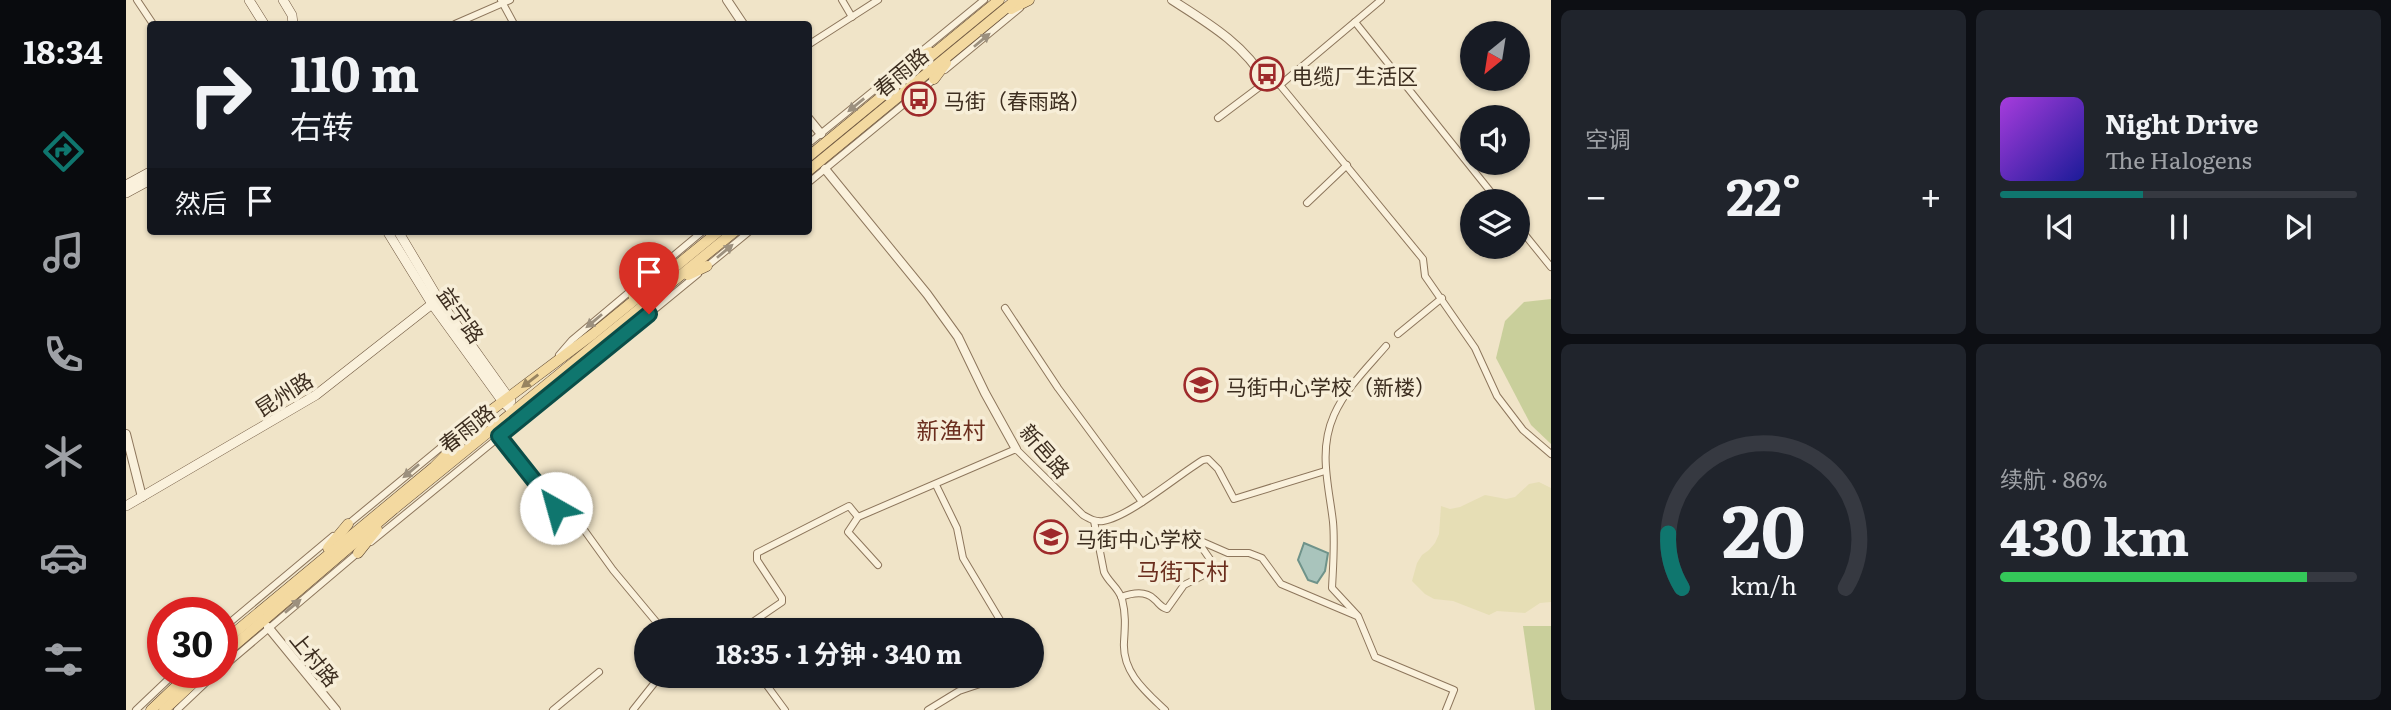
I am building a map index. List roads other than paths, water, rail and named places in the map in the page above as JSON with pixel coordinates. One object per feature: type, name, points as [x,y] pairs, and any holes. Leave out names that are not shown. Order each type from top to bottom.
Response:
[{"type":"main road","points":[[249,0],[262,21]]},
{"type":"main road","points":[[283,0],[293,21]]},
{"type":"main road","name":"春雨路","points":[[812,168],[951,47],[999,0]]},
{"type":"main road","name":"春雨路","points":[[812,154],[1016,0]]},
{"type":"main road","points":[[992,19],[1029,0]]},
{"type":"main road","points":[[908,63],[951,47]]},
{"type":"main road","points":[[934,79],[951,47]]},
{"type":"main road","points":[[126,185],[147,174]]},
{"type":"main road","points":[[126,193],[147,182]]},
{"type":"main road","name":"益宁路","points":[[389,235],[432,304],[518,415]]},
{"type":"main road","name":"益宁路","points":[[400,235],[439,300],[506,400]]},
{"type":"main road","name":"春雨路","points":[[238,629],[434,467],[485,415],[614,317],[714,235]]},
{"type":"main road","name":"春雨路","points":[[238,643],[394,509],[518,415],[730,235]]},
{"type":"main road","points":[[675,281],[707,266]]},
{"type":"main road","points":[[614,317],[651,275]]},
{"type":"main road","name":"昆州路","points":[[126,506],[316,395],[432,304]]},
{"type":"main road","name":"昆州路","points":[[126,512],[142,497]]},
{"type":"main road","points":[[358,553],[394,509]]},
{"type":"main road","points":[[314,564],[348,524]]},
{"type":"main road","points":[[151,710],[174,688]]},
{"type":"main road","points":[[164,710],[188,688]]},
{"type":"street","points":[[137,0],[151,21]]},
{"type":"street","points":[[727,0],[741,21]]},
{"type":"street","points":[[842,0],[852,17]]},
{"type":"street","points":[[812,42],[878,0]]},
{"type":"street","points":[[812,141],[984,0]]},
{"type":"street","points":[[812,180],[1029,0]]},
{"type":"street","points":[[1172,0],[1214,26],[1235,43],[1256,66],[1266,82],[1280,85],[1347,165],[1423,259],[1425,276],[1475,348],[1497,396],[1523,430],[1551,454]]},
{"type":"street","points":[[1280,85],[1381,0]]},
{"type":"street","points":[[462,21],[505,1],[513,21]]},
{"type":"street","points":[[1355,22],[1488,189]]},
{"type":"street","points":[[1218,118],[1266,82]]},
{"type":"street","points":[[812,123],[821,134]]},
{"type":"street","points":[[1307,202],[1347,165]]},
{"type":"street","name":"新邑路","points":[[825,169],[927,294],[958,337],[1016,449],[1083,515],[1094,521]]},
{"type":"street","points":[[550,365],[572,340],[698,235]]},
{"type":"street","points":[[238,653],[499,436],[518,415],[745,235]]},
{"type":"street","points":[[1530,241],[1551,267]]},
{"type":"street","points":[[1398,334],[1442,298]]},
{"type":"street","points":[[1005,308],[1058,388],[1142,502]]},
{"type":"street","points":[[1386,346],[1349,388],[1333,417],[1326,446],[1325,471],[1334,525],[1332,588],[1358,617],[1375,657],[1454,690],[1446,710]]},
{"type":"street","points":[[238,616],[445,444],[485,415]]},
{"type":"street","points":[[126,434],[142,497]]},
{"type":"street","points":[[499,436],[556,508],[564,502],[613,570],[653,618]]},
{"type":"street","points":[[878,565],[848,532],[858,517],[1016,449]]},
{"type":"street","points":[[1164,710],[1136,682],[1130,671],[1123,645],[1126,617],[1117,587],[1104,572],[1094,521],[1113,519],[1203,460],[1208,459],[1218,469],[1234,499],[1325,471]]},
{"type":"street","points":[[936,485],[957,528],[963,558],[999,618]]},
{"type":"street","points":[[759,618],[782,602],[782,598],[757,560],[757,553],[849,506],[858,517]]},
{"type":"street","points":[[1121,597],[1134,592],[1153,597],[1160,607],[1167,609],[1184,585],[1202,576],[1201,568],[1212,562],[1196,539],[1228,553],[1249,553],[1262,558],[1281,584],[1358,617]]},
{"type":"street","name":"上村路","points":[[268,627],[336,710]]},
{"type":"street","points":[[553,710],[598,672]]},
{"type":"street","points":[[136,710],[159,688]]},
{"type":"street","points":[[177,710],[200,688]]},
{"type":"street","points":[[633,710],[650,688]]},
{"type":"street","points":[[769,688],[785,710]]},
{"type":"street","points":[[928,710],[968,688]]},
{"type":"water","points":[[1304,543],[1328,553],[1325,571],[1317,583],[1308,580],[1298,560]]},
{"type":"place","name":"电缆厂生活区","points":[[1267,74]]},
{"type":"place","name":"马街（春雨路）","points":[[919,99]]},
{"type":"place","name":"马街中心学校（新楼）","points":[[1201,385]]},
{"type":"place","name":"马街中心学校","points":[[1051,537]]},
{"type":"district","name":"新渔村","points":[[951,429]]},
{"type":"district","name":"马街下村","points":[[1183,570]]}]
